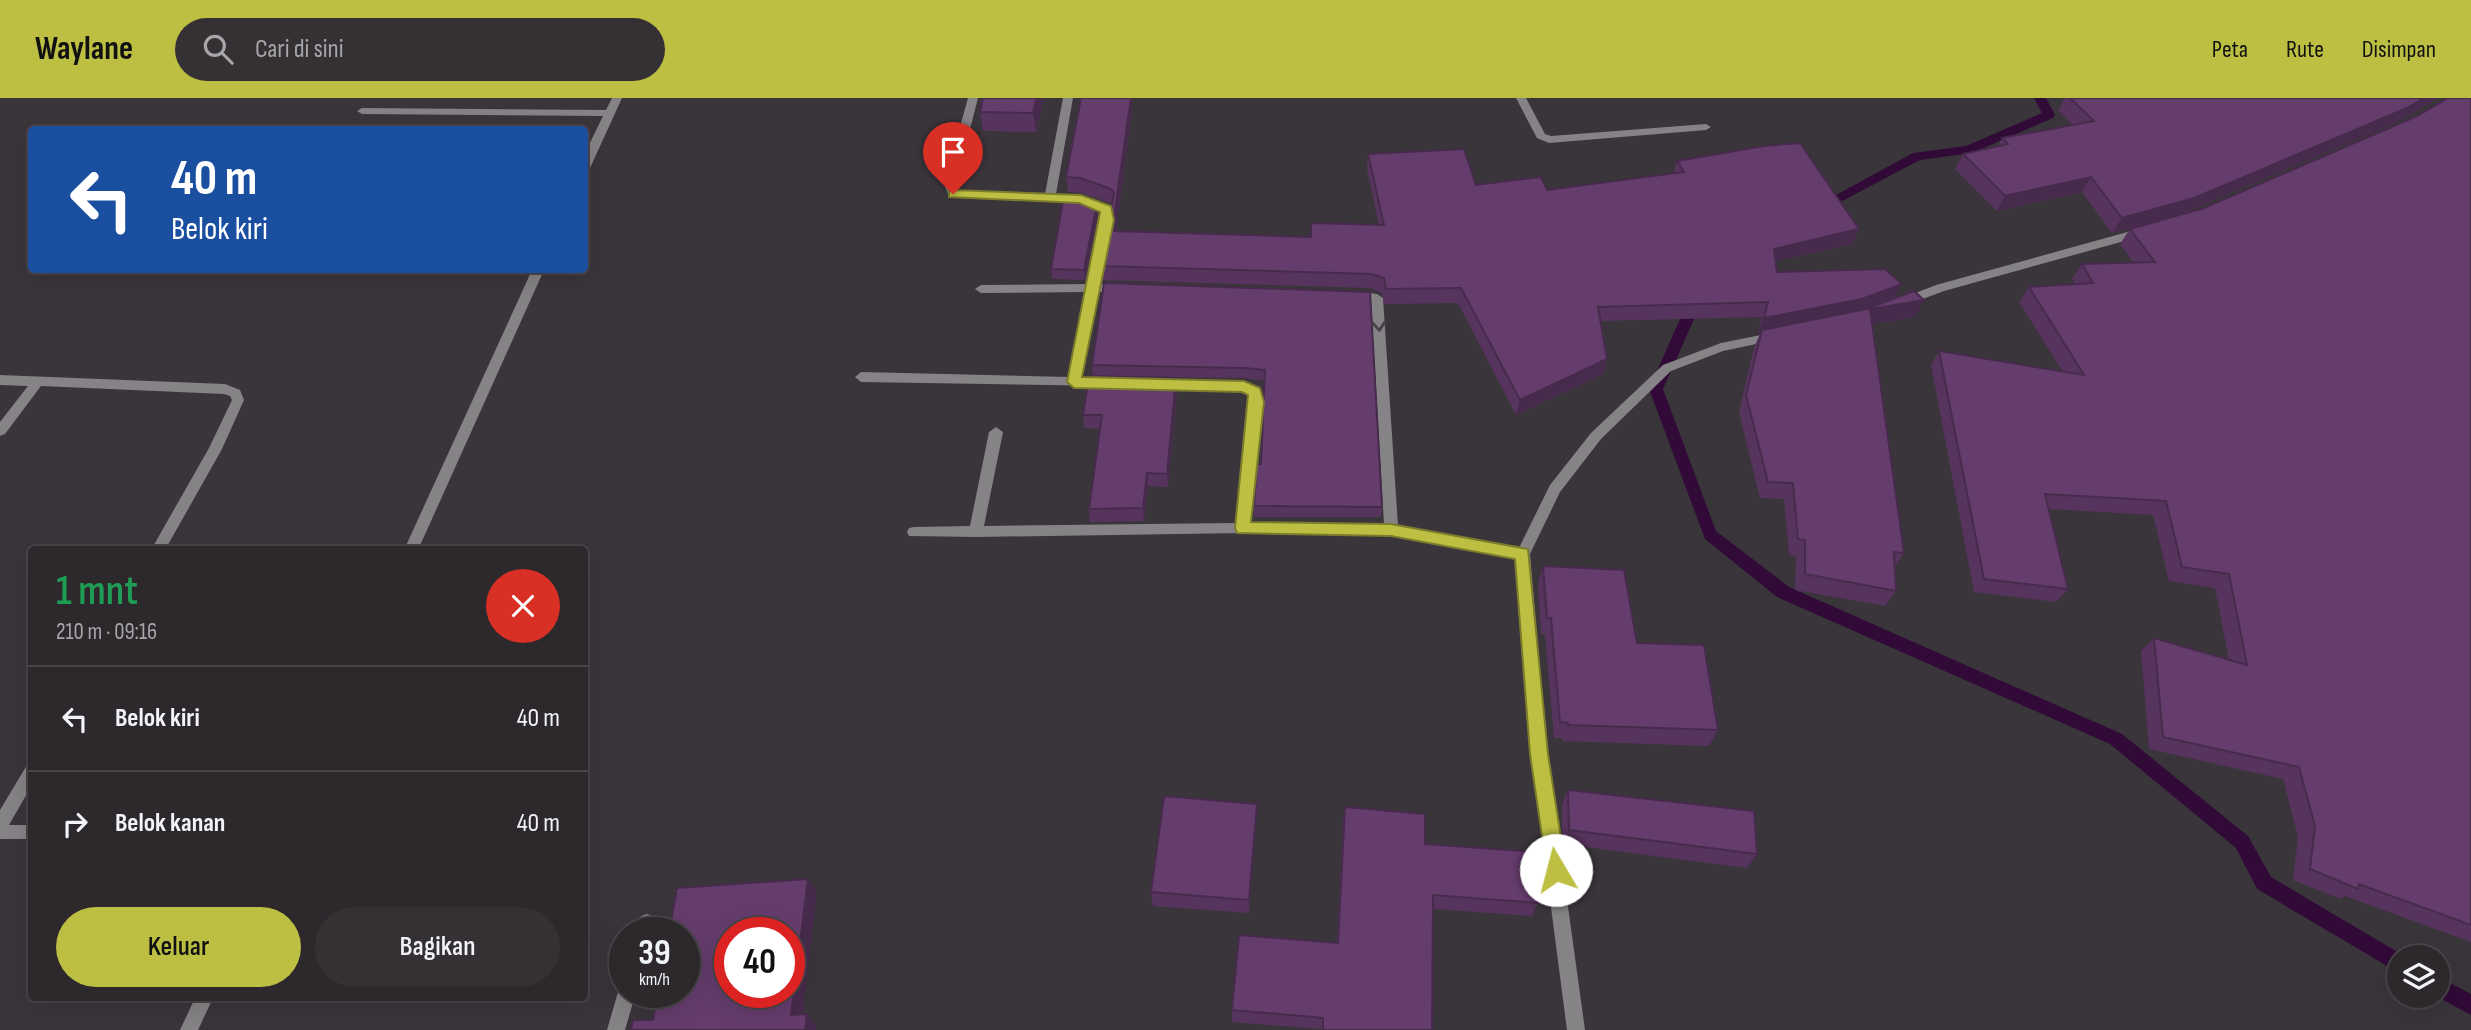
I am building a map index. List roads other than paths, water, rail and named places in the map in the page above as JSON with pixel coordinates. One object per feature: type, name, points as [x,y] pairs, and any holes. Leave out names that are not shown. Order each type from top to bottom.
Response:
[{"type":"street","points":[[588,160],[617,98]]},
{"type":"street","points":[[973,98],[950,184],[953,194],[1081,199],[1107,209],[1074,382]]},
{"type":"street","points":[[1050,197],[1068,98]]},
{"type":"street","points":[[1521,98],[1541,136],[1549,140],[1706,127]]},
{"type":"street","points":[[362,111],[610,113]]},
{"type":"street","points":[[1893,306],[1940,288],[2152,229]]},
{"type":"street","points":[[413,546],[537,273]]},
{"type":"street","points":[[981,289],[1134,288]]},
{"type":"street","points":[[1342,294],[1377,298],[1391,530]]},
{"type":"street","points":[[1576,1030],[1539,754],[1523,554],[1555,489],[1597,436],[1667,368],[1721,347],[1789,334]]},
{"type":"street","points":[[861,377],[1115,384]]},
{"type":"street","points":[[0,380],[225,389],[236,393],[238,400],[215,449],[160,546]]},
{"type":"street","points":[[0,431],[39,380]]},
{"type":"street","points":[[1143,385],[1244,386],[1255,392],[1257,402],[1242,528]]},
{"type":"street","points":[[976,532],[996,432]]},
{"type":"street","points":[[914,532],[1242,528],[1391,530],[1523,554]]},
{"type":"street","points":[[0,825],[28,777]]},
{"type":"street","points":[[0,832],[28,832]]},
{"type":"street","points":[[189,1030],[203,1001]]},
{"type":"street","points":[[616,1030],[622,1008]]},
{"type":"waterway","points":[[1820,207],[1917,156],[1968,150],[2049,115],[2040,98]]},
{"type":"waterway","points":[[1695,301],[1656,389],[1710,535],[1783,592],[2116,739],[2242,842],[2264,883],[2387,957]]},
{"type":"waterway","points":[[2450,993],[2471,1005]]}]
